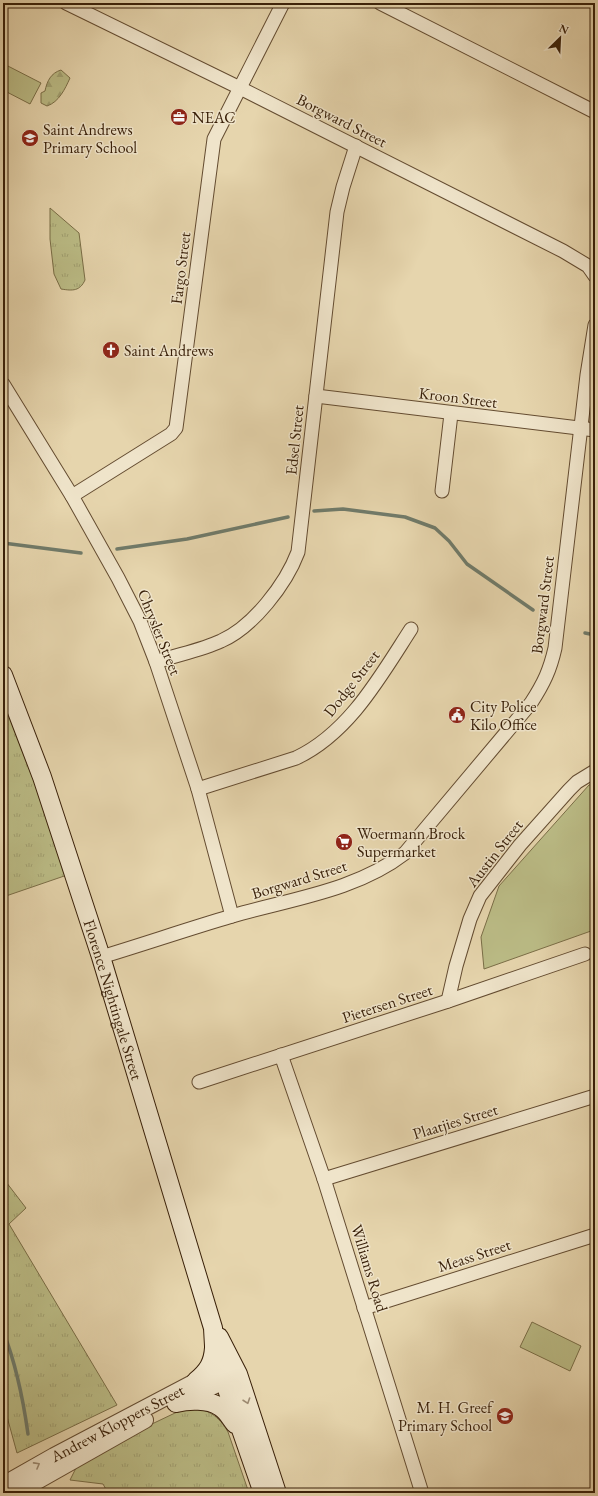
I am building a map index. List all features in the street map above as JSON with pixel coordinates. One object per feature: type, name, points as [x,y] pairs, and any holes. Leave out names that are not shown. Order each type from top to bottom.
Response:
[{"type":"main road","name":"Florence Nightingale Street","points":[[3,675],[42,777],[101,958],[213,1328],[277,1493]]},
{"type":"main road","name":"Florence Nightingale Street","points":[[213,1328],[214,1346],[229,1372],[247,1446],[263,1493]]},
{"type":"main road","points":[[196,1380],[211,1366],[214,1346]]},
{"type":"main road","points":[[176,1403],[184,1401],[201,1402],[219,1406],[228,1414],[247,1446]]},
{"type":"street","name":"Borgward Street","points":[[66,3],[240,88],[580,260],[588,266],[595,276]]},
{"type":"street","name":"Fargo Street","points":[[72,496],[171,434],[176,428],[214,139],[284,3]]},
{"type":"street","points":[[380,3],[595,112]]},
{"type":"street","name":"Edsel Street","points":[[156,662],[221,641],[237,632],[258,614],[287,576],[298,552],[337,212],[356,146]]},
{"type":"street","name":"Borgward Street","points":[[101,958],[232,916],[315,894],[354,881],[390,865],[405,853],[531,702],[546,678],[551,666],[555,648],[587,375],[595,325]]},
{"type":"street","name":"Chrysler Street","points":[[3,384],[72,496],[140,621],[156,662],[198,789],[232,916]]},
{"type":"street","name":"Kroon Street","points":[[316,396],[451,414],[595,430]]},
{"type":"street","points":[[442,491],[451,414]]},
{"type":"street","name":"Dodge Street","points":[[198,789],[308,753],[350,716],[383,672],[410,629]]},
{"type":"street","name":"Austin Street","points":[[448,1001],[458,959],[470,919],[480,896],[520,845],[569,790],[577,782],[595,771]]},
{"type":"street","name":"Pietersen Street","points":[[199,1082],[448,1001],[585,954]]},
{"type":"street","name":"Williams Road","points":[[281,1055],[324,1179],[422,1493]]},
{"type":"street","name":"Plaatjies Street","points":[[324,1179],[595,1096]]},
{"type":"street","name":"Meass Street","points":[[364,1308],[595,1235]]},
{"type":"street","name":"Andrew Kloppers Street","points":[[3,1485],[196,1380],[229,1372]]},
{"type":"street","name":"Andrew Kloppers Street","points":[[16,1493],[229,1372]]},
{"type":"green space","points":[[4,64],[41,83],[30,104],[3,90]]},
{"type":"green space","points":[[61,70],[70,78],[64,91],[55,101],[47,106],[41,103],[41,93],[45,91],[48,81],[52,75]]},
{"type":"green space","points":[[50,208],[79,233],[85,280],[81,286],[76,289],[61,289],[54,274],[50,239]]},
{"type":"green space","points":[[3,675],[73,873],[3,897]]},
{"type":"green space","points":[[595,783],[595,935],[591,931],[484,969],[481,937],[499,886],[589,785]]},
{"type":"green space","points":[[3,1178],[26,1208],[9,1224],[117,1405],[17,1453],[3,1402]]},
{"type":"green space","points":[[532,1322],[581,1346],[570,1371],[520,1347]]},
{"type":"green space","points":[[189,1408],[207,1411],[216,1417],[224,1426],[228,1432],[249,1493],[108,1493],[103,1484],[70,1480],[78,1464],[133,1433]]},
{"type":"waterway","points":[[314,511],[343,509],[405,517],[435,528],[449,541],[467,564],[533,610]]},
{"type":"waterway","points":[[117,549],[187,539],[288,517]]},
{"type":"waterway","points":[[3,543],[81,553]]},
{"type":"waterway","points":[[585,633],[595,635]]},
{"type":"waterway","points":[[3,1331],[12,1356],[24,1407],[28,1434]]},
{"type":"place","name":"NEAC","points":[[179,117]]},
{"type":"place","name":"Saint Andrews Primary School","points":[[30,138]]},
{"type":"place","name":"Saint Andrews","points":[[111,350]]},
{"type":"place","name":"City Police Kilo Office","points":[[457,715]]},
{"type":"place","name":"Woermann Brock Supermarket","points":[[344,842]]},
{"type":"place","name":"M. H. Greef Primary School","points":[[505,1416]]}]
